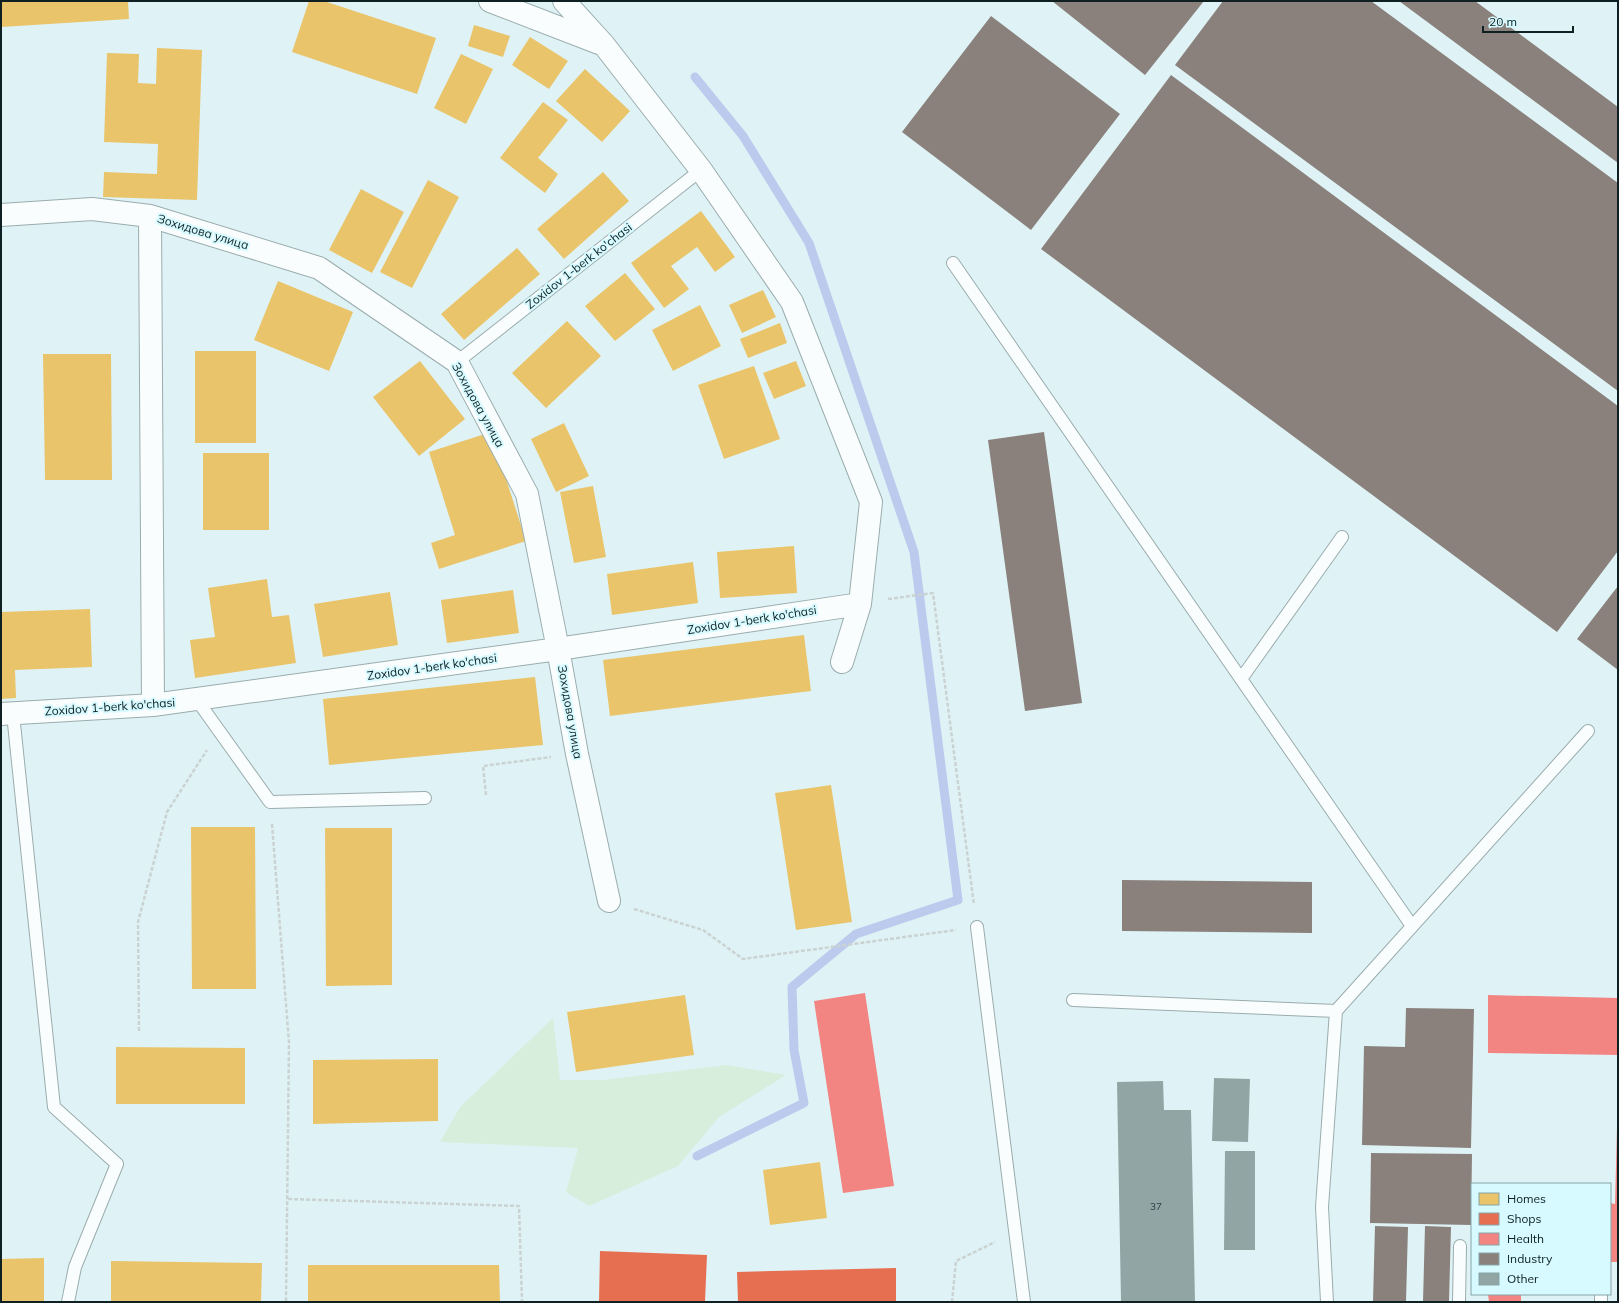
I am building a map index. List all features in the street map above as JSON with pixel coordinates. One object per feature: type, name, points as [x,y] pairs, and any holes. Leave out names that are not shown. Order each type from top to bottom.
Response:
[{"type":"street","points":[[490,1],[604,45]]},
{"type":"street","points":[[564,1],[604,45],[701,170],[792,302],[871,502],[860,604],[842,662]]},
{"type":"street","name":"Зохидова улица","points":[[1,215],[92,209],[150,216],[319,268],[456,362],[527,494],[577,754],[609,901]]},
{"type":"street","points":[[150,216],[153,705]]},
{"type":"street","name":"Zoxidov 1-berk ko'chasi","points":[[7,714],[153,705],[197,700],[558,649],[860,604]]},
{"type":"lane","name":"Zoxidov 1-berk ko'chasi","points":[[456,362],[701,170]]},
{"type":"lane","points":[[953,263],[1412,926]]},
{"type":"lane","points":[[1241,679],[1342,537]]},
{"type":"lane","points":[[197,700],[270,802],[425,798]]},
{"type":"lane","points":[[7,714],[54,1107],[117,1164],[75,1267],[68,1302]]},
{"type":"lane","points":[[1327,1302],[1322,1206],[1336,1011],[1588,731]]},
{"type":"lane","points":[[977,928],[1024,1302]]},
{"type":"lane","points":[[1073,1000],[1336,1011]]},
{"type":"lane","points":[[1460,1246],[1460,1302]]},
{"type":"path","points":[[609,901],[703,930],[743,959],[977,928],[933,593],[903,596]]},
{"type":"path","points":[[139,1031],[138,922],[166,812],[220,732]]},
{"type":"path","points":[[486,795],[483,766],[577,754]]},
{"type":"path","points":[[270,802],[289,1042],[286,1302]]},
{"type":"path","points":[[288,1199],[519,1206],[522,1302]]},
{"type":"path","points":[[952,1302],[956,1261],[995,1242],[994,1235]]},
{"type":"green space","points":[[553,1018],[560,1080],[603,1080],[727,1065],[786,1075],[719,1117],[678,1166],[589,1206],[566,1192],[578,1148],[440,1142],[460,1107]]},
{"type":"building: Homes","points":[[1,1],[128,1],[129,19],[1,27]]},
{"type":"building: Homes","points":[[309,1],[324,1],[436,38],[417,94],[292,52]]},
{"type":"building: Homes","points":[[474,25],[510,36],[503,57],[468,46]]},
{"type":"building: Homes","points":[[530,37],[568,61],[549,89],[512,65]]},
{"type":"building: Homes","points":[[157,48],[202,50],[197,200],[103,197],[104,172],[157,174],[158,144],[104,142],[107,53],[139,54],[138,83],[156,84]]},
{"type":"building: Homes","points":[[461,54],[493,69],[466,124],[434,108]]},
{"type":"building: Homes","points":[[585,69],[630,111],[602,142],[556,101]]},
{"type":"building: Homes","points":[[543,102],[568,120],[538,158],[558,174],[545,193],[500,158]]},
{"type":"building: Homes","points":[[603,172],[629,201],[564,259],[537,229]]},
{"type":"building: Homes","points":[[428,180],[459,197],[412,288],[380,272]]},
{"type":"building: Homes","points":[[361,189],[404,212],[372,273],[329,250]]},
{"type":"building: Homes","points":[[701,211],[735,257],[715,272],[697,247],[671,266],[689,289],[664,308],[631,263]]},
{"type":"building: Homes","points":[[517,248],[540,274],[464,340],[441,314]]},
{"type":"building: Homes","points":[[625,273],[655,309],[615,341],[585,306]]},
{"type":"building: Homes","points":[[278,281],[353,312],[329,371],[254,340]]},
{"type":"building: Homes","points":[[763,290],[776,317],[742,333],[729,305]]},
{"type":"building: Homes","points":[[700,305],[721,346],[673,371],[652,330]]},
{"type":"building: Homes","points":[[567,321],[601,356],[546,408],[512,373]]},
{"type":"building: Homes","points":[[780,323],[787,343],[748,358],[740,339]]},
{"type":"building: Homes","points":[[195,351],[256,351],[256,443],[195,443]]},
{"type":"building: Homes","points":[[43,354],[111,354],[112,480],[45,480]]},
{"type":"building: Homes","points":[[420,361],[465,419],[419,456],[373,397]]},
{"type":"building: Homes","points":[[796,361],[806,386],[774,399],[763,373]]},
{"type":"building: Homes","points":[[754,366],[780,439],[724,459],[698,385]]},
{"type":"building: Homes","points":[[564,423],[589,476],[556,492],[531,439]]},
{"type":"building: Homes","points":[[491,432],[526,541],[439,569],[431,543],[455,535],[429,452]]},
{"type":"building: Homes","points":[[203,453],[269,453],[269,530],[203,530]]},
{"type":"building: Homes","points":[[593,486],[606,557],[574,563],[560,492]]},
{"type":"building: Homes","points":[[794,546],[797,593],[720,598],[717,552]]},
{"type":"building: Homes","points":[[693,562],[698,603],[612,615],[607,574]]},
{"type":"building: Homes","points":[[267,579],[272,617],[289,615],[296,663],[195,678],[190,640],[215,637],[208,588]]},
{"type":"building: Homes","points":[[513,590],[519,633],[447,643],[441,600]]},
{"type":"building: Homes","points":[[390,592],[398,645],[323,657],[314,604]]},
{"type":"building: Homes","points":[[90,609],[92,667],[15,670],[16,698],[1,699],[1,612]]},
{"type":"building: Homes","points":[[804,635],[811,691],[610,716],[603,660]]},
{"type":"building: Homes","points":[[535,677],[543,745],[329,765],[323,699]]},
{"type":"building: Homes","points":[[831,785],[852,922],[796,930],[775,793]]},
{"type":"building: Homes","points":[[191,827],[255,827],[256,989],[192,989]]},
{"type":"building: Homes","points":[[325,828],[392,828],[392,985],[326,986]]},
{"type":"building: Homes","points":[[685,995],[694,1055],[576,1072],[567,1012]]},
{"type":"building: Homes","points":[[116,1047],[245,1048],[245,1104],[116,1104]]},
{"type":"building: Homes","points":[[438,1059],[438,1121],[313,1124],[313,1060]]},
{"type":"building: Homes","points":[[820,1162],[827,1218],[770,1225],[763,1170]]},
{"type":"building: Homes","points":[[44,1258],[44,1302],[1,1302],[1,1259]]},
{"type":"building: Homes","points":[[111,1261],[262,1263],[261,1302],[111,1302]]},
{"type":"building: Homes","points":[[308,1265],[499,1265],[500,1302],[308,1302]]},
{"type":"building: Shops","points":[[600,1251],[707,1255],[705,1302],[599,1302]]},
{"type":"building: Shops","points":[[896,1268],[896,1302],[738,1302],[737,1272]]},
{"type":"building: Health","points":[[865,993],[894,1186],[843,1193],[814,1001]]},
{"type":"building: Health","points":[[1488,995],[1618,998],[1618,1055],[1488,1053]]},
{"type":"building: Health","points":[[1618,1127],[1618,1262],[1611,1262],[1611,1203],[1615,1204]]},
{"type":"building: Health","points":[[1488,1295],[1521,1295],[1521,1302],[1489,1302]]},
{"type":"building: Industry","points":[[1052,1],[1204,1],[1145,75]]},
{"type":"building: Industry","points":[[1223,1],[1371,1],[1618,183],[1618,391],[1175,65]]},
{"type":"building: Industry","points":[[1399,1],[1475,1],[1618,107],[1618,163]]},
{"type":"building: Industry","points":[[991,16],[1120,114],[1031,230],[902,132]]},
{"type":"building: Industry","points":[[1171,75],[1618,406],[1618,551],[1557,632],[1041,249]]},
{"type":"building: Industry","points":[[1044,432],[1082,703],[1025,711],[988,440]]},
{"type":"building: Industry","points":[[1618,586],[1618,670],[1577,639]]},
{"type":"building: Industry","points":[[1122,880],[1312,882],[1312,933],[1122,931]]},
{"type":"building: Industry","points":[[1406,1008],[1474,1009],[1471,1148],[1362,1145],[1364,1046],[1405,1047]]},
{"type":"building: Industry","points":[[1371,1153],[1472,1154],[1471,1225],[1370,1223]]},
{"type":"building: Industry","points":[[1375,1226],[1408,1227],[1406,1302],[1373,1302]]},
{"type":"building: Industry","points":[[1425,1226],[1451,1227],[1449,1302],[1423,1302]]},
{"type":"building: Other","points":[[1214,1078],[1250,1079],[1248,1142],[1212,1141]]},
{"type":"building: Other","points":[[1163,1081],[1164,1110],[1191,1110],[1195,1302],[1121,1302],[1117,1082]]},
{"type":"building: Other","points":[[1225,1151],[1255,1151],[1255,1250],[1224,1250]]},
{"type":"waterway","points":[[695,77],[743,136],[809,243],[914,552],[958,900],[856,934],[792,987],[794,1050],[804,1103],[697,1156]]}]
